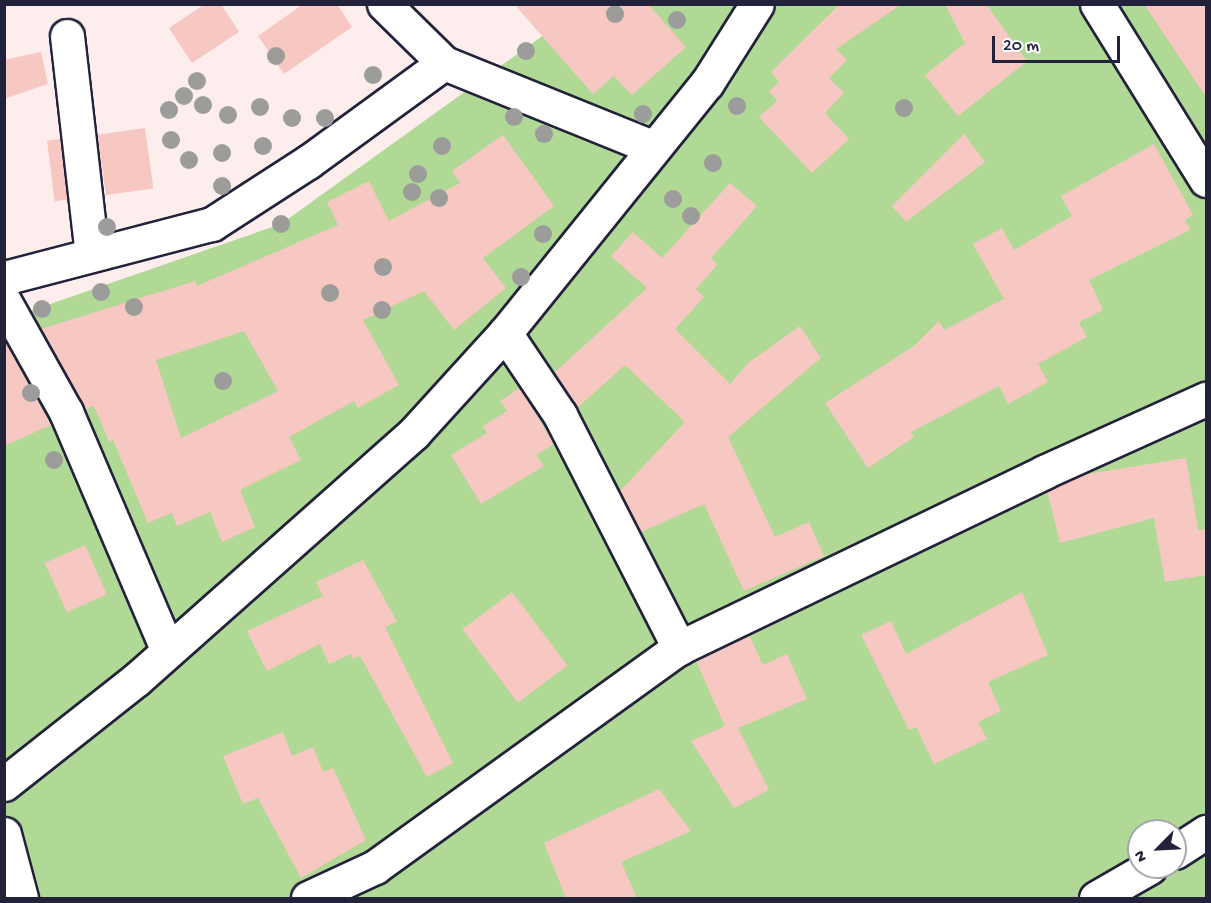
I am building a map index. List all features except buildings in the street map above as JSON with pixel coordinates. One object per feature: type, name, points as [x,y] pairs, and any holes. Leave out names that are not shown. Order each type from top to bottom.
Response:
[{"type":"street","points":[[384,4],[444,63],[652,147]]},
{"type":"street","points":[[4,784],[137,679],[167,649],[414,433],[505,333],[652,147],[707,83],[757,4]]},
{"type":"street","points":[[1097,4],[1206,180]]},
{"type":"street","points":[[67,36],[92,255]]},
{"type":"street","points":[[4,278],[212,224],[308,162],[444,63]]},
{"type":"street","points":[[4,301],[66,412],[167,649]]},
{"type":"street","points":[[505,333],[566,424],[679,648]]},
{"type":"street","points":[[308,898],[375,867],[679,648],[1044,472],[1206,399]]},
{"type":"street","points":[[1187,844],[1206,832]]},
{"type":"street","points":[[4,834],[21,898]]},
{"type":"street","points":[[1096,898],[1129,879]]},
{"type":"green space","points":[[577,5],[1206,5],[1206,898],[5,898],[4,320],[281,224],[559,24]]}]
